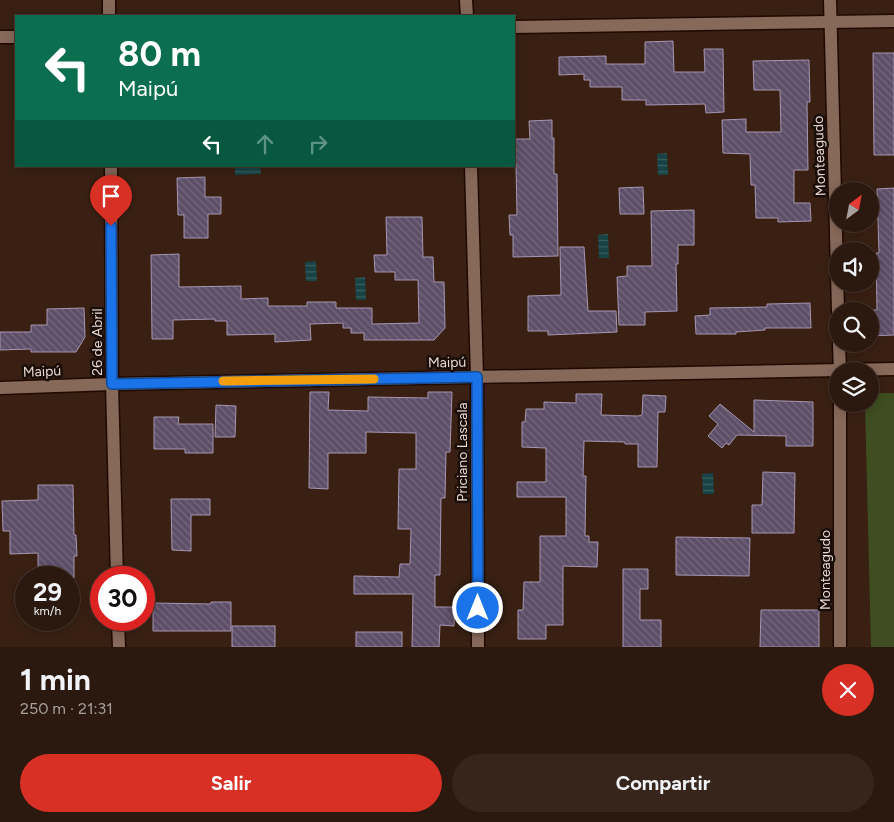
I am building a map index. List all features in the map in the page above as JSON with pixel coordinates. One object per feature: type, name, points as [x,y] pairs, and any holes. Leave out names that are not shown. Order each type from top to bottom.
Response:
[{"type":"street","points":[[109,0],[109,15]]},
{"type":"street","points":[[466,0],[467,15]]},
{"type":"street","name":"Monteagudo","points":[[830,0],[838,302]]},
{"type":"street","points":[[515,27],[894,21]]},
{"type":"street","points":[[0,37],[15,37]]},
{"type":"street","name":"26 de Abril","points":[[111,167],[112,384],[117,566]]},
{"type":"street","name":"Priciano Lascala","points":[[471,167],[477,377],[478,647]]},
{"type":"street","name":"Maipú","points":[[879,370],[894,369]]},
{"type":"street","name":"Maipú","points":[[0,388],[112,384],[829,371]]},
{"type":"street","name":"Monteagudo","points":[[840,412],[840,647]]},
{"type":"street","points":[[118,631],[119,647]]},
{"type":"green space","points":[[879,393],[894,393],[894,647],[871,647],[865,412],[879,412]]},
{"type":"water","points":[[667,153],[668,175],[658,175],[657,154]]},
{"type":"water","points":[[235,167],[260,167],[261,174],[235,175]]},
{"type":"water","points":[[608,234],[609,258],[599,258],[598,235]]},
{"type":"water","points":[[316,261],[317,281],[306,281],[305,262]]},
{"type":"water","points":[[365,277],[366,300],[356,300],[355,278]]},
{"type":"water","points":[[713,473],[714,494],[703,494],[702,474]]},
{"type":"building","points":[[673,41],[674,72],[705,72],[704,49],[723,49],[724,112],[706,113],[705,104],[646,105],[646,100],[622,100],[622,87],[590,87],[590,80],[584,80],[584,74],[559,75],[559,57],[606,56],[606,64],[645,64],[645,42]]},
{"type":"building","points":[[873,53],[894,53],[894,155],[874,155]]},
{"type":"building","points":[[809,60],[810,102],[807,102],[808,170],[794,170],[794,203],[810,203],[811,221],[778,222],[778,218],[756,218],[755,185],[751,185],[750,154],[723,153],[722,120],[746,119],[746,132],[781,132],[780,90],[754,90],[753,61]]},
{"type":"building","points":[[552,120],[554,174],[557,174],[558,256],[513,257],[513,235],[510,235],[509,215],[517,215],[515,139],[530,139],[529,121]]},
{"type":"building","points":[[205,177],[205,197],[221,197],[221,214],[208,214],[208,238],[184,238],[184,215],[178,215],[177,178]]},
{"type":"building","points":[[643,187],[644,214],[620,214],[619,188]]},
{"type":"building","points":[[894,188],[894,335],[879,336],[879,302],[877,302],[877,292],[879,292],[879,189]]},
{"type":"building","points":[[694,210],[694,245],[678,245],[678,264],[676,264],[677,311],[645,312],[645,325],[619,325],[617,277],[627,276],[627,266],[652,266],[651,211]]},
{"type":"building","points":[[386,217],[422,217],[423,257],[433,257],[434,282],[444,282],[445,328],[434,340],[364,340],[364,333],[351,333],[351,328],[343,328],[343,323],[310,324],[311,340],[275,342],[275,334],[227,335],[227,321],[215,321],[215,319],[173,320],[173,339],[152,339],[151,255],[179,254],[179,287],[241,286],[241,299],[268,298],[268,306],[307,306],[307,302],[336,302],[336,308],[372,308],[372,324],[419,323],[418,280],[395,280],[395,272],[375,272],[374,255],[387,255]]},
{"type":"building","points":[[560,247],[584,247],[588,311],[616,311],[617,332],[548,335],[548,331],[528,331],[528,296],[561,295]]},
{"type":"building","points":[[810,303],[811,328],[765,328],[765,330],[736,332],[736,334],[696,334],[695,316],[710,315],[710,308],[767,307],[767,304]]},
{"type":"building","points":[[84,308],[85,337],[76,352],[31,352],[31,349],[0,350],[0,332],[31,332],[31,325],[47,325],[47,309]]},
{"type":"building","points":[[310,392],[329,392],[328,410],[368,411],[368,397],[428,398],[428,392],[452,392],[450,452],[446,452],[445,498],[441,498],[440,575],[435,575],[435,607],[455,607],[454,626],[440,625],[439,647],[412,647],[413,594],[354,594],[354,576],[399,577],[400,564],[410,564],[411,529],[398,529],[399,469],[416,469],[416,433],[366,432],[366,453],[328,453],[328,489],[309,488]]},
{"type":"building","points":[[576,394],[602,394],[601,415],[638,416],[642,415],[643,395],[666,396],[665,412],[658,412],[657,467],[638,467],[638,444],[584,441],[583,476],[586,476],[585,536],[589,536],[589,542],[598,542],[597,567],[563,566],[563,625],[546,625],[546,639],[518,639],[518,610],[523,610],[524,582],[540,582],[540,536],[566,536],[566,497],[517,497],[517,482],[546,482],[546,448],[522,447],[522,422],[525,422],[526,409],[544,409],[544,402],[576,403]]},
{"type":"building","points":[[754,400],[813,402],[813,446],[786,446],[786,436],[737,435],[729,445],[726,443],[722,448],[708,436],[718,424],[709,416],[720,404],[754,432]]},
{"type":"building","points":[[216,405],[236,406],[235,437],[215,437]]},
{"type":"building","points":[[154,417],[179,417],[178,424],[213,424],[213,453],[185,453],[185,449],[154,449]]},
{"type":"building","points":[[763,472],[795,473],[794,533],[752,533],[752,505],[762,505]]},
{"type":"building","points":[[38,485],[73,485],[74,535],[76,535],[77,556],[74,556],[74,566],[38,566],[38,553],[10,554],[10,531],[3,531],[2,501],[38,500]]},
{"type":"building","points":[[171,499],[210,499],[210,515],[191,515],[191,551],[172,550]]},
{"type":"building","points":[[676,537],[750,538],[749,576],[676,575]]},
{"type":"building","points":[[623,569],[648,569],[648,589],[640,589],[640,620],[661,620],[661,647],[623,647]]},
{"type":"building","points":[[211,602],[231,602],[231,631],[155,631],[155,603],[211,604]]},
{"type":"building","points":[[761,610],[819,610],[819,647],[760,647]]},
{"type":"building","points":[[232,626],[275,626],[275,647],[232,647]]},
{"type":"building","points":[[356,632],[402,632],[402,647],[356,647]]},
{"type":"slow traffic","points":[[223,381],[374,379]]},
{"type":"route","points":[[111,226],[112,384],[477,377],[478,608]]}]
